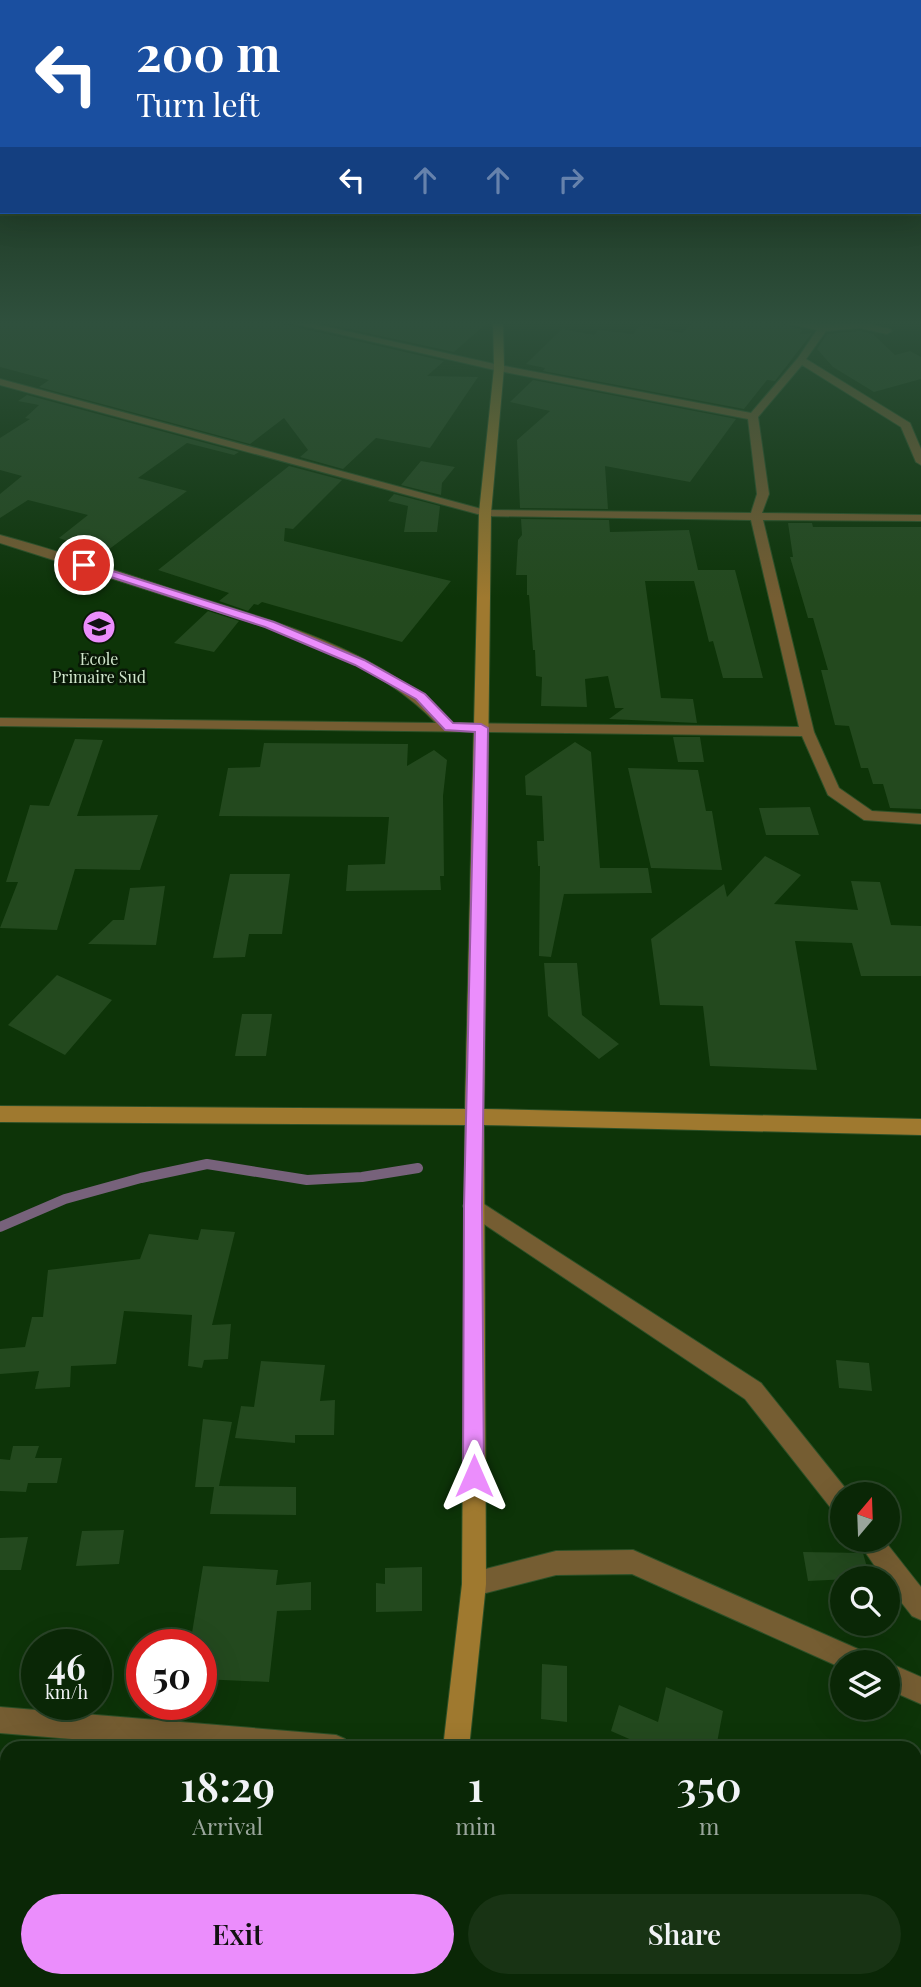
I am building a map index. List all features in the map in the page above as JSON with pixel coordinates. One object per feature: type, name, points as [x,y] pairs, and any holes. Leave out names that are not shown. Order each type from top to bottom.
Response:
[{"type":"main road","points":[[457,1741],[474,1584],[474,1117],[485,513],[495,413]]},
{"type":"main road","points":[[0,1114],[474,1117],[921,1127]]},
{"type":"street","points":[[114,413],[485,513],[756,514],[921,518]]},
{"type":"street","points":[[731,413],[753,417]]},
{"type":"street","points":[[757,413],[753,417],[763,494],[756,514],[807,732],[833,791],[869,816],[921,819]]},
{"type":"street","points":[[886,413],[906,425],[921,462]]},
{"type":"street","points":[[0,539],[270,624],[360,663],[420,697],[449,727]]},
{"type":"street","points":[[0,722],[807,732]]},
{"type":"street","points":[[473,1206],[753,1391],[830,1489]]},
{"type":"street","points":[[878,1552],[921,1607]]},
{"type":"street","points":[[474,1584],[556,1563],[633,1562],[831,1650]]},
{"type":"street","points":[[900,1681],[921,1690]]},
{"type":"street","points":[[0,1720],[252,1741]]},
{"type":"building","points":[[31,413],[93,413],[239,452],[234,455],[187,443],[138,478],[187,491],[104,553],[59,538],[88,515],[28,500],[0,518],[0,494],[22,476],[0,470],[0,438],[30,419],[25,418]]},
{"type":"building","points":[[134,413],[454,413],[430,448],[376,438],[343,469],[300,457],[308,450],[284,418],[250,444]]},
{"type":"building","points":[[548,413],[703,413],[736,419],[690,482],[605,466],[608,509],[520,508],[517,440]]},
{"type":"building","points":[[421,461],[455,467],[442,483],[441,495],[401,485]]},
{"type":"building","points":[[289,466],[342,480],[293,529],[285,528],[284,541],[451,581],[402,642],[262,602],[254,604],[248,611],[219,601],[229,593],[158,570]]},
{"type":"building","points":[[394,494],[440,506],[437,532],[404,532],[408,506],[388,501]]},
{"type":"building","points":[[521,519],[609,520],[610,532],[689,530],[698,570],[735,570],[763,678],[723,678],[713,641],[709,642],[694,581],[645,581],[661,698],[693,699],[697,723],[609,719],[624,708],[615,708],[608,676],[585,679],[587,707],[541,706],[542,677],[536,676],[527,575],[516,575],[518,540],[522,535]]},
{"type":"building","points":[[788,523],[812,523],[813,527],[921,527],[921,809],[890,808],[883,784],[873,784],[868,768],[861,768],[849,726],[835,725],[821,670],[828,670],[813,618],[808,618],[790,557],[793,557]]},
{"type":"building","points":[[208,611],[239,621],[214,652],[174,643]]},
{"type":"building","points":[[673,737],[700,737],[704,762],[678,762]]},
{"type":"building","points":[[75,739],[103,740],[77,816],[158,815],[140,870],[75,869],[57,930],[0,928],[18,882],[6,882],[30,805],[49,806]]},
{"type":"building","points":[[575,742],[591,752],[600,868],[648,868],[652,893],[564,894],[551,957],[539,956],[540,866],[537,841],[544,841],[542,796],[526,795],[525,776]]},
{"type":"building","points":[[264,743],[408,744],[407,766],[434,750],[447,760],[443,796],[444,876],[440,876],[441,890],[346,891],[348,865],[385,864],[389,817],[219,816],[228,768],[260,767]]},
{"type":"building","points":[[628,768],[698,770],[706,811],[712,811],[722,870],[651,868]]},
{"type":"building","points":[[810,807],[819,835],[766,835],[759,808]]},
{"type":"building","points":[[765,856],[801,875],[774,904],[858,910],[851,881],[880,882],[891,925],[921,926],[921,976],[861,976],[852,943],[795,941],[817,1070],[710,1066],[703,1006],[660,1005],[651,939],[724,884],[727,897]]},
{"type":"building","points":[[230,874],[290,874],[282,934],[249,934],[245,957],[213,958]]},
{"type":"building","points":[[165,886],[156,945],[88,944],[113,920],[124,920],[130,888]]},
{"type":"building","points":[[544,963],[577,963],[582,1015],[619,1044],[599,1059],[548,1016]]},
{"type":"building","points":[[57,975],[112,1000],[65,1055],[8,1025]]},
{"type":"building","points":[[242,1014],[272,1014],[266,1056],[235,1056]]},
{"type":"building","points":[[201,1229],[235,1232],[212,1325],[231,1324],[228,1359],[204,1360],[202,1368],[188,1366],[192,1315],[124,1311],[116,1364],[71,1366],[70,1387],[35,1389],[39,1371],[0,1374],[0,1349],[25,1347],[32,1317],[43,1317],[48,1270],[140,1259],[149,1234],[198,1240]]},
{"type":"building","points":[[836,1360],[869,1363],[872,1391],[839,1388]]},
{"type":"building","points":[[261,1361],[325,1365],[320,1401],[335,1400],[334,1435],[295,1435],[295,1443],[235,1438],[241,1406],[254,1407]]},
{"type":"building","points":[[203,1419],[232,1422],[219,1486],[296,1487],[296,1515],[210,1514],[214,1487],[195,1487]]},
{"type":"building","points":[[13,1446],[39,1446],[35,1458],[62,1458],[57,1483],[28,1483],[26,1492],[0,1491],[0,1459],[10,1460]]},
{"type":"building","points":[[124,1530],[119,1564],[76,1566],[82,1531]]},
{"type":"building","points":[[28,1537],[21,1570],[0,1570],[0,1538]]},
{"type":"building","points":[[803,1552],[863,1553],[867,1566],[830,1566],[830,1580],[808,1581]]},
{"type":"building","points":[[203,1566],[278,1570],[276,1585],[311,1582],[311,1610],[277,1611],[269,1682],[217,1680],[217,1629],[193,1629]]},
{"type":"building","points":[[422,1567],[422,1611],[376,1612],[376,1583],[385,1584],[385,1568]]},
{"type":"building","points":[[542,1664],[567,1666],[567,1722],[541,1719]]},
{"type":"building","points":[[666,1687],[723,1711],[717,1741],[634,1741],[611,1731],[619,1705],[658,1722]]},
{"type":"waterway","points":[[0,1227],[65,1199],[141,1178],[207,1164],[307,1180],[362,1177],[418,1168]]},
{"type":"place","name":"Ecole Primaire Sud","points":[[99,627]]},
{"type":"route","points":[[84,565],[270,624],[360,663],[420,697],[449,727],[481,728],[473,1206],[474,1476]]}]
